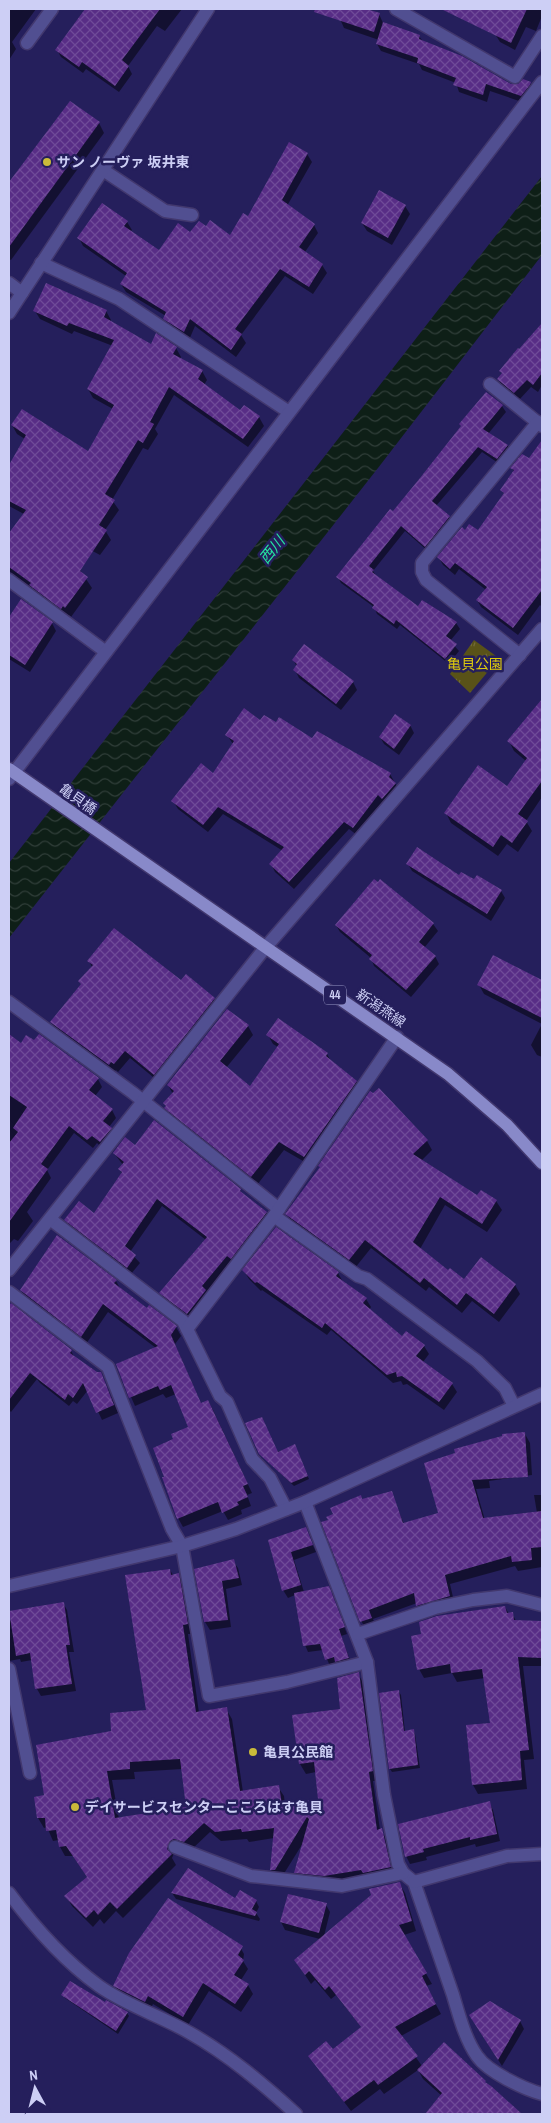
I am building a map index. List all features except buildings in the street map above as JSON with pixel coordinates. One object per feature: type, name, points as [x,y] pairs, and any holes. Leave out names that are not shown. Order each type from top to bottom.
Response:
[{"type":"main road","name":"亀貝橋","points":[[14,775],[115,843]]},
{"type":"main road","name":"新潟燕線","points":[[115,843],[448,1074],[507,1125],[542,1163]]},
{"type":"street","points":[[27,43],[52,9]]},
{"type":"street","points":[[9,313],[208,9]]},
{"type":"street","points":[[396,9],[515,77],[542,36]]},
{"type":"street","points":[[14,775],[542,82]]},
{"type":"street","points":[[103,170],[165,211],[192,215]]},
{"type":"street","points":[[42,263],[119,298],[289,412]]},
{"type":"street","points":[[9,283],[22,293]]},
{"type":"street","points":[[490,384],[540,424],[422,563],[422,572],[426,580],[520,655]]},
{"type":"street","points":[[9,580],[106,652]]},
{"type":"street","points":[[9,1270],[265,948],[542,629]]},
{"type":"street","points":[[9,1002],[143,1102],[276,1212],[350,1270],[367,1279],[477,1362],[505,1388],[514,1406]]},
{"type":"street","points":[[187,1329],[276,1212],[397,1037]]},
{"type":"street","points":[[50,1218],[183,1321],[220,1396],[226,1402],[252,1459],[270,1478],[286,1509]]},
{"type":"street","points":[[9,1292],[108,1367],[172,1529],[182,1546],[209,1696],[287,1682],[367,1662]]},
{"type":"street","points":[[9,1586],[182,1546],[236,1529],[305,1502],[542,1394]]},
{"type":"street","points":[[305,1502],[358,1634],[367,1662],[384,1795],[398,1864],[403,1873],[414,1882],[462,2023],[477,2056],[486,2066],[503,2076],[530,2091],[542,2094]]},
{"type":"street","points":[[358,1634],[434,1608],[473,1600],[507,1596],[542,1604]]},
{"type":"street","points":[[9,1669],[30,1773]]},
{"type":"street","points":[[175,1847],[251,1876],[342,1886],[403,1873]]},
{"type":"street","points":[[414,1882],[507,1856],[542,1854]]},
{"type":"street","points":[[9,1893],[51,1946],[100,1986],[131,2004],[190,2033],[210,2046],[259,2081],[296,2114]]},
{"type":"green space","name":"亀貝公園","points":[[474,640],[496,656],[496,662],[470,693],[450,674]]},
{"type":"water","name":"西川","points":[[542,176],[542,255],[378,468],[9,938],[9,863]]},
{"type":"place","name":"サン ノーヴァ 坂井東","points":[[47,162]]},
{"type":"place","name":"亀貝公民館","points":[[253,1752]]},
{"type":"place","name":"デイサービスセンターこころはす亀貝","points":[[75,1807]]}]
